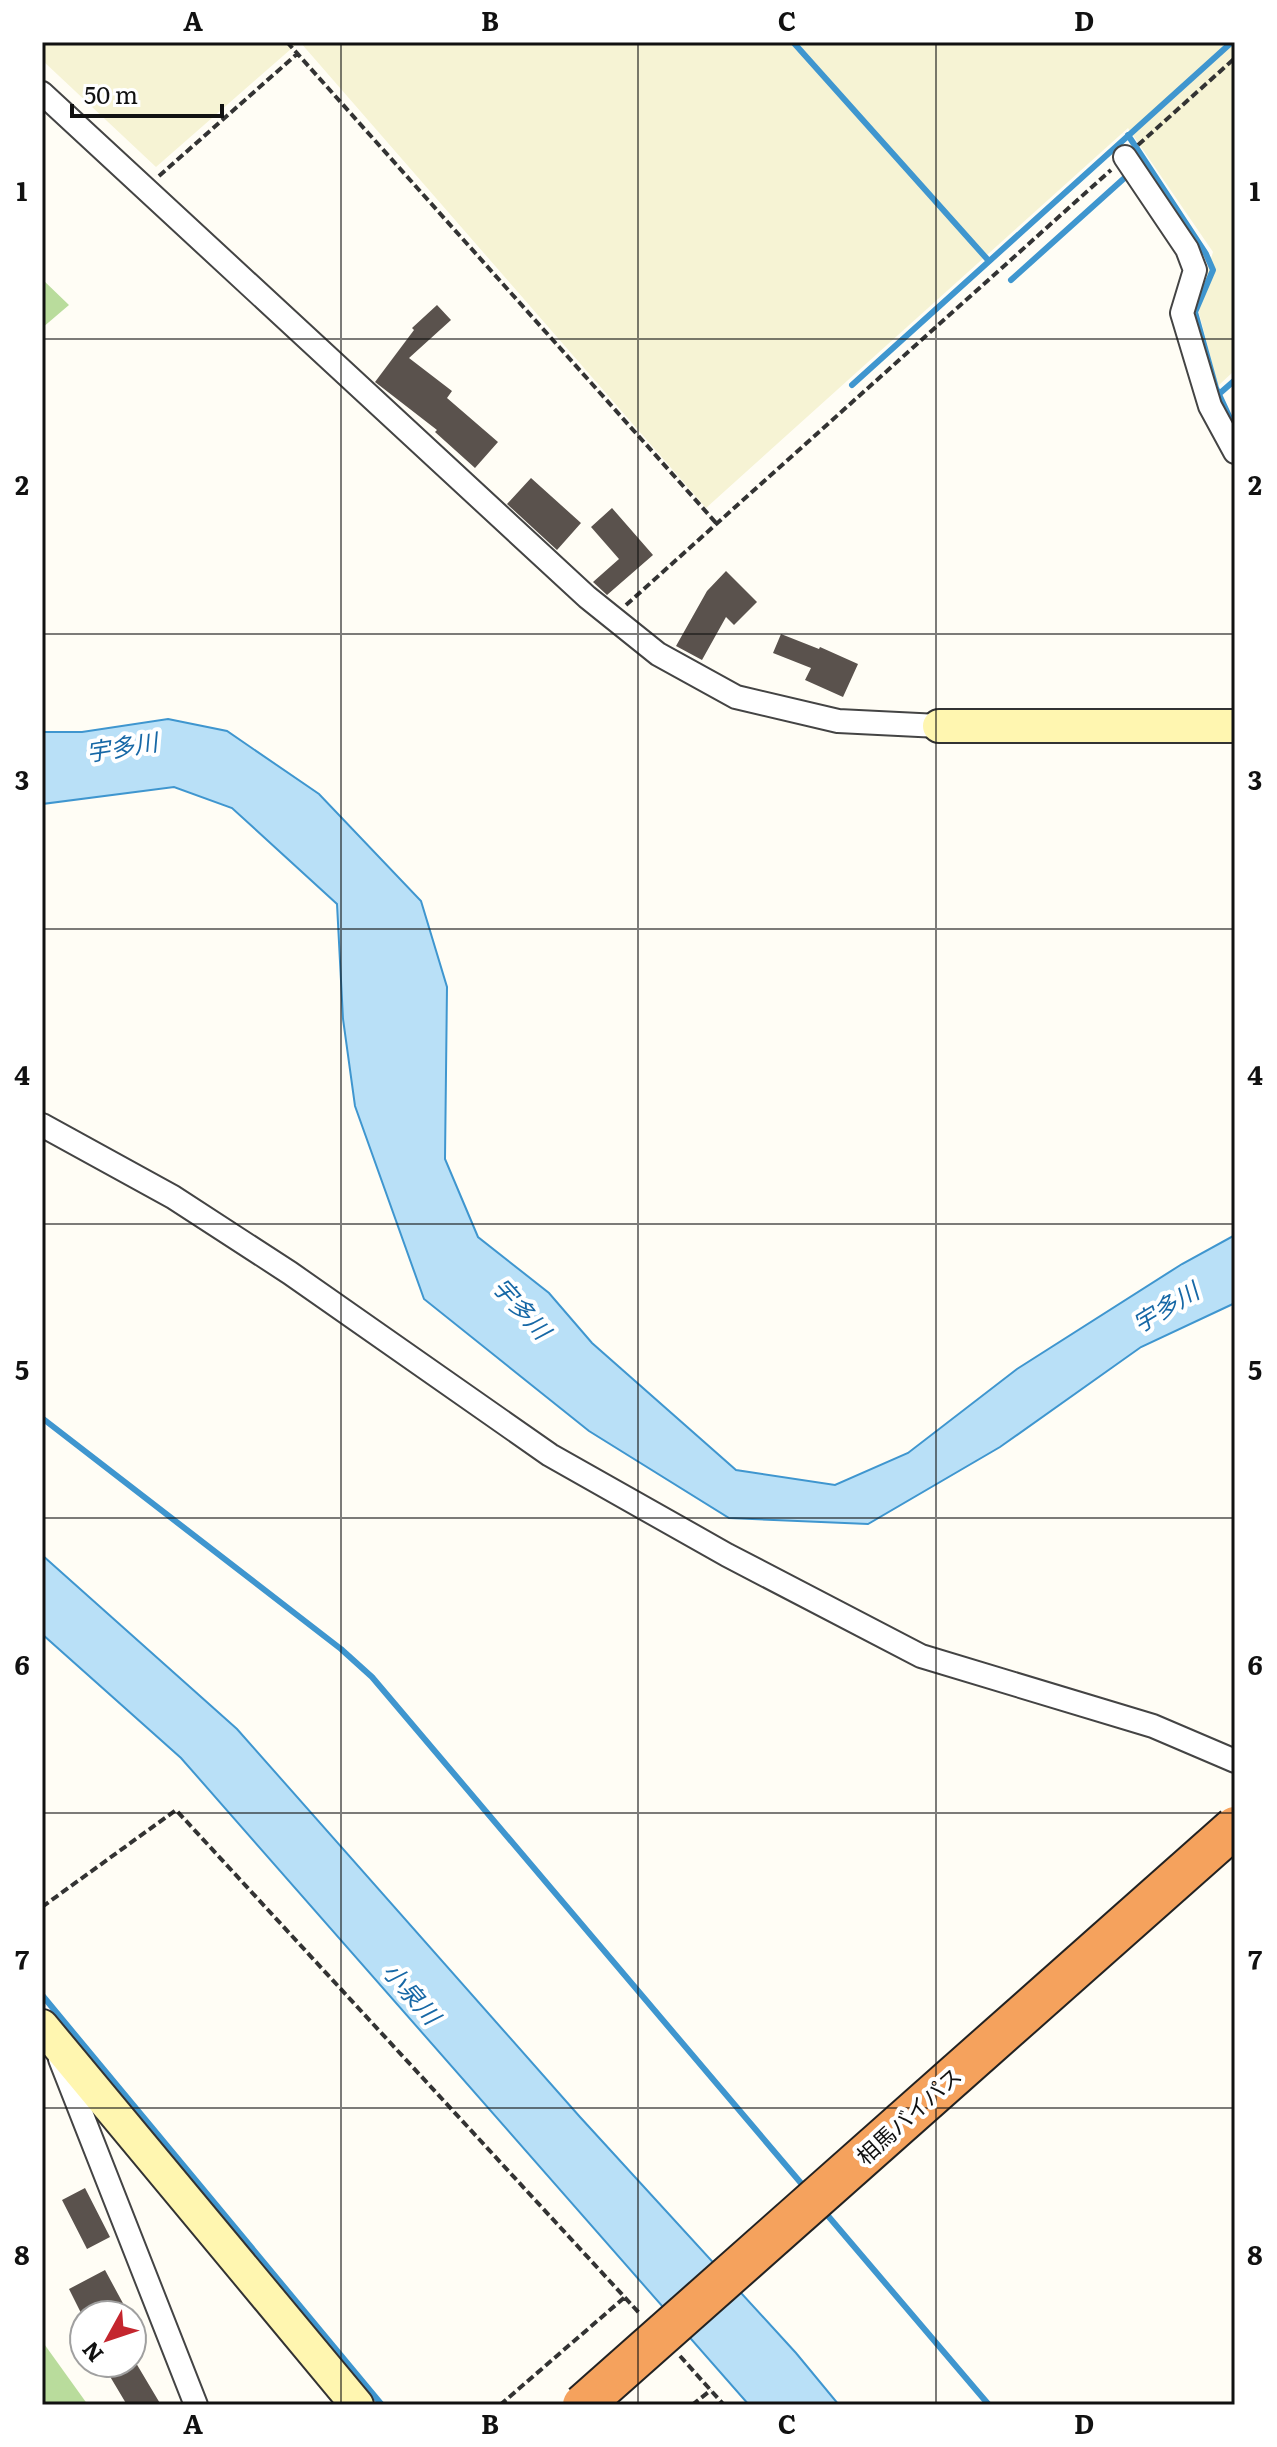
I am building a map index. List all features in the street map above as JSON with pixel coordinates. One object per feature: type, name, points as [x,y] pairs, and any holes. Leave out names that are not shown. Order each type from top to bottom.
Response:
[{"type":"highway","name":"相馬バイパス","points":[[583,2405],[1235,1827]]},
{"type":"street","points":[[42,93],[587,597],[658,654],[736,697],[838,721],[939,726],[1235,726]]},
{"type":"street","points":[[1125,157],[1187,249],[1195,270],[1182,313],[1210,406],[1235,452]]},
{"type":"street","points":[[42,1125],[173,1197],[277,1265],[550,1455],[727,1555],[921,1656],[1153,1726],[1235,1761]]},
{"type":"street","points":[[47,2033],[196,2405]]},
{"type":"street","points":[[47,2033],[357,2405]]},
{"type":"path","points":[[287,42],[717,524]]},
{"type":"path","points":[[145,188],[297,54]]},
{"type":"path","points":[[613,617],[1235,58]]},
{"type":"path","points":[[42,1907],[176,1810],[647,2320]]},
{"type":"path","points":[[500,2405],[625,2297]]},
{"type":"path","points":[[679,2355],[724,2405]]},
{"type":"path","points":[[692,2405],[711,2390]]},
{"type":"shaded area","points":[[42,42],[299,42],[156,167],[42,60]]},
{"type":"shaded area","points":[[300,42],[1235,42],[1235,370],[1218,386],[1197,305],[1213,252],[1128,128],[706,508]]},
{"type":"green space","points":[[42,279],[69,305],[42,328]]},
{"type":"green space","points":[[42,2341],[88,2405],[42,2405]]},
{"type":"water","name":"宇多川","points":[[168,719],[227,731],[319,794],[421,901],[447,987],[445,1159],[478,1237],[549,1293],[592,1343],[736,1470],[835,1485],[908,1453],[1017,1369],[1182,1264],[1235,1235],[1235,1303],[1141,1347],[1000,1447],[868,1524],[729,1518],[589,1431],[424,1299],[355,1106],[343,1019],[337,904],[232,808],[174,787],[42,804],[42,732],[82,732]]},
{"type":"water","name":"小泉川","points":[[42,1555],[237,1729],[580,2117],[796,2353],[839,2405],[749,2405],[181,1758],[42,1634]]},
{"type":"building","points":[[437,305],[451,320],[409,358],[452,391],[447,398],[498,442],[475,468],[435,432],[437,430],[375,382],[414,330],[412,328]]},
{"type":"building","points":[[531,478],[581,523],[557,550],[507,504]]},
{"type":"building","points":[[612,508],[653,555],[607,595],[593,582],[619,559],[591,527]]},
{"type":"building","points":[[726,571],[757,602],[734,625],[726,617],[702,660],[676,646],[707,591]]},
{"type":"building","points":[[781,634],[858,664],[843,697],[805,680],[811,668],[773,653]]},
{"type":"building","points":[[85,2188],[110,2237],[87,2249],[62,2200]]},
{"type":"building","points":[[105,2270],[121,2299],[74,2299],[69,2289]]},
{"type":"building","points":[[112,2379],[146,2379],[161,2405],[127,2405]]},
{"type":"waterway","points":[[793,42],[988,260]]},
{"type":"waterway","points":[[852,385],[1232,42]]},
{"type":"waterway","points":[[1128,135],[1206,254],[1213,270],[1195,312],[1216,388],[1235,429]]},
{"type":"waterway","points":[[1011,280],[1130,173]]},
{"type":"waterway","points":[[1219,394],[1235,380]]},
{"type":"waterway","points":[[42,1418],[341,1649],[372,1677],[806,2189]]},
{"type":"waterway","points":[[42,1995],[382,2405]]},
{"type":"waterway","points":[[823,2210],[989,2405]]}]
